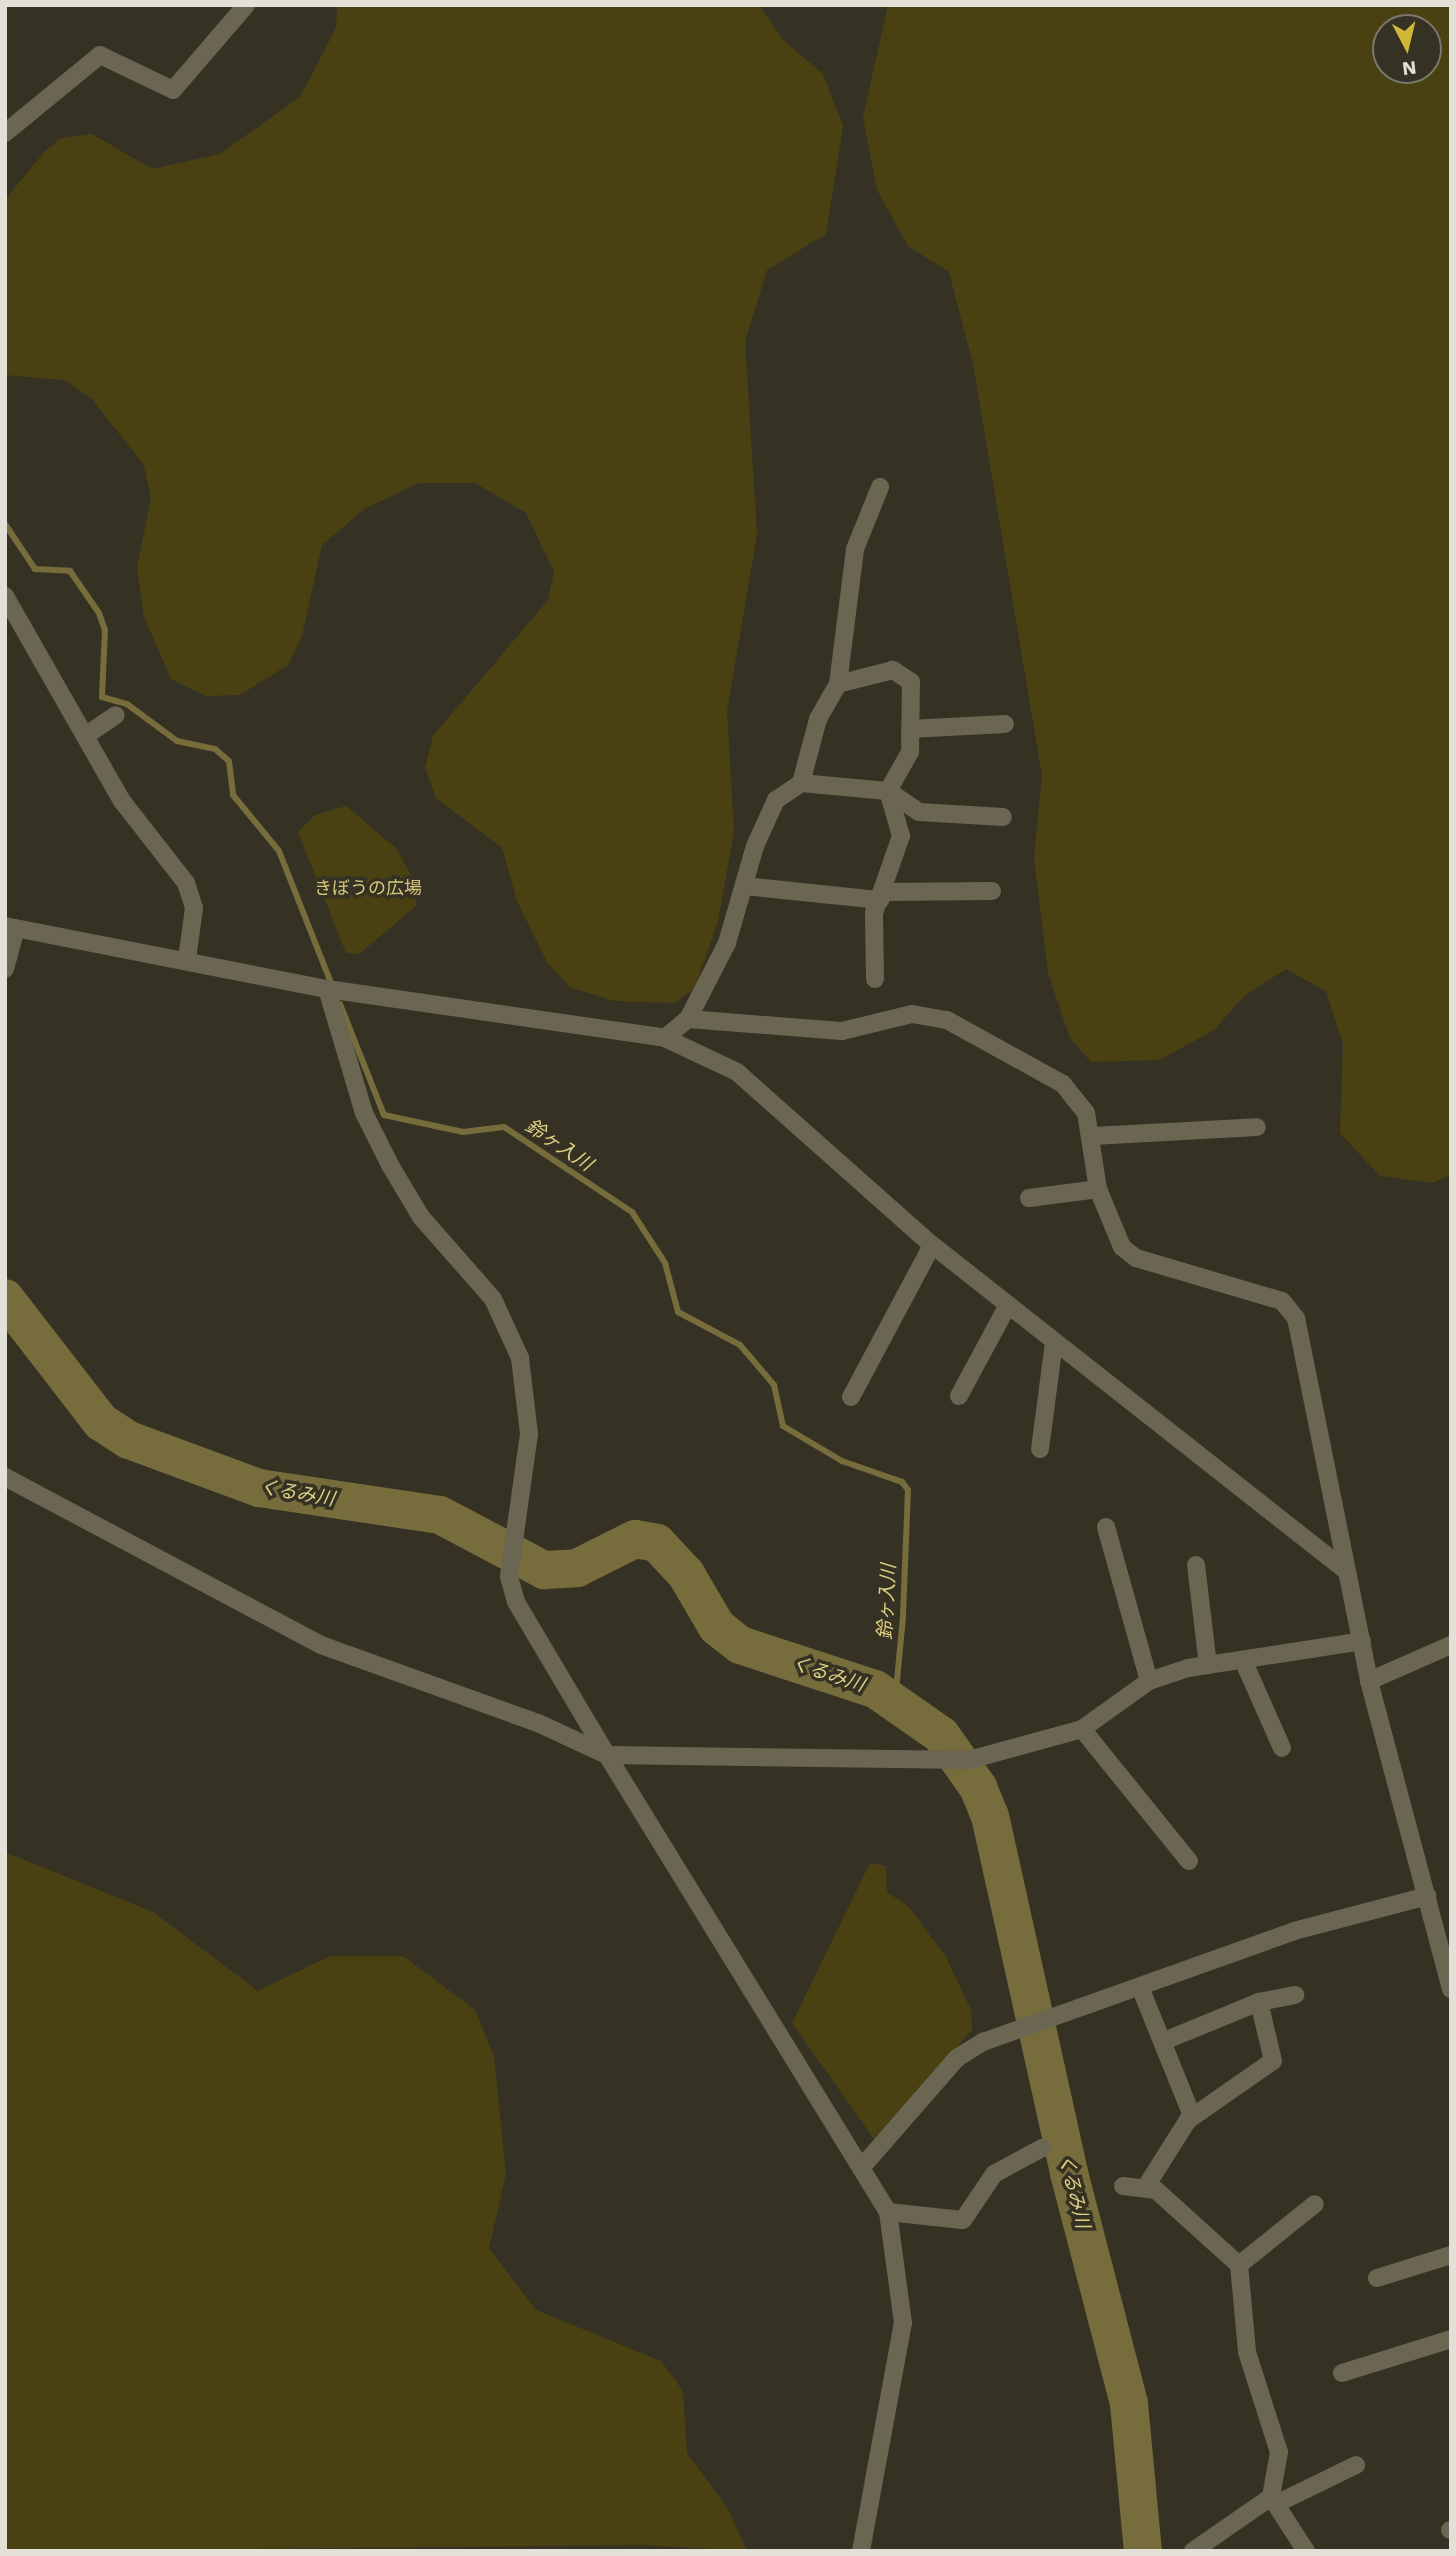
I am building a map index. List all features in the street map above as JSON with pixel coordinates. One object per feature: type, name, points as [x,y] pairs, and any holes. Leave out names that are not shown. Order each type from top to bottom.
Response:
[{"type":"street","points":[[5,133],[100,55],[173,90],[246,5]]},
{"type":"street","points":[[801,783],[818,719],[838,684],[855,549],[880,487]]},
{"type":"street","points":[[5,596],[129,810],[186,883],[194,908],[187,959]]},
{"type":"street","points":[[838,684],[893,670],[911,682],[910,752],[888,791],[901,836],[870,936],[875,979]]},
{"type":"street","points":[[85,736],[116,715]]},
{"type":"street","points":[[910,729],[1005,724]]},
{"type":"street","points":[[665,1038],[688,1019],[727,943],[776,800],[801,783],[888,791],[919,812],[1003,817]]},
{"type":"street","points":[[744,887],[882,896],[992,891]]},
{"type":"street","points":[[5,970],[11,927],[187,959],[327,989],[665,1038],[737,1072],[932,1245],[1345,1570]]},
{"type":"street","points":[[327,989],[365,1113],[390,1165],[421,1217],[492,1299],[520,1358],[529,1434],[510,1546],[509,1577],[516,1602],[888,2212],[903,2323],[861,2551]]},
{"type":"street","points":[[688,1019],[842,1031],[912,1014],[947,1020],[1063,1084],[1086,1113],[1093,1136],[1098,1189],[1111,1230],[1136,1258],[1238,1284],[1282,1301],[1296,1318],[1369,1681],[1451,1989]]},
{"type":"street","points":[[1093,1136],[1257,1127]]},
{"type":"street","points":[[1029,1198],[1098,1189]]},
{"type":"street","points":[[850,1397],[932,1245]]},
{"type":"street","points":[[959,1396],[1008,1305]]},
{"type":"street","points":[[1040,1449],[1054,1342]]},
{"type":"street","points":[[5,1477],[321,1645],[538,1723],[607,1755],[969,1760],[1082,1729],[1149,1681],[1208,1665],[1362,1641]]},
{"type":"street","points":[[1106,1527],[1149,1681]]},
{"type":"street","points":[[1196,1565],[1208,1665]]},
{"type":"street","points":[[1369,1681],[1451,1645]]},
{"type":"street","points":[[1243,1660],[1282,1748]]},
{"type":"street","points":[[1082,1729],[1189,1861]]},
{"type":"street","points":[[861,2168],[957,2058],[1014,2031],[1054,2019],[1294,1931],[1427,1896]]},
{"type":"street","points":[[1140,1987],[1192,2116]]},
{"type":"street","points":[[1164,2041],[1259,2002],[1295,1994]]},
{"type":"street","points":[[1145,2188],[1192,2116],[1273,2061],[1259,2002]]},
{"type":"street","points":[[888,2212],[963,2220],[995,2174],[1042,2148]]},
{"type":"street","points":[[1123,2186],[1145,2188],[1198,2222],[1239,2265],[1247,2352],[1279,2452],[1274,2500],[1306,2551]]},
{"type":"street","points":[[1239,2265],[1315,2204]]},
{"type":"street","points":[[1377,2278],[1451,2255]]},
{"type":"street","points":[[1342,2373],[1451,2339]]},
{"type":"street","points":[[1193,2551],[1274,2500],[1356,2465]]},
{"type":"green space","points":[[337,5],[759,5],[783,40],[823,74],[843,126],[826,234],[767,270],[745,341],[757,534],[727,711],[734,832],[718,921],[694,989],[674,1003],[615,1001],[571,988],[547,962],[517,901],[502,848],[436,798],[425,768],[433,736],[548,600],[554,572],[526,513],[475,483],[419,483],[364,509],[322,545],[302,636],[288,665],[240,695],[206,696],[171,679],[144,617],[137,568],[151,499],[144,465],[91,398],[64,380],[5,375],[5,200],[45,151],[61,138],[92,134],[152,169],[220,154],[300,97],[336,28]]},
{"type":"green space","points":[[888,5],[1451,5],[1451,1175],[1432,1183],[1380,1176],[1340,1133],[1343,1044],[1326,991],[1286,969],[1244,996],[1214,1030],[1159,1060],[1091,1062],[1070,1038],[1048,973],[1034,857],[1042,776],[973,364],[949,272],[908,246],[877,190],[863,117]]},
{"type":"green space","name":"きぼうの広場","points":[[346,806],[396,848],[416,884],[416,906],[359,954],[346,953],[298,832],[315,815]]},
{"type":"green space","points":[[5,1852],[153,1912],[258,1991],[330,1956],[403,1956],[475,2010],[494,2056],[506,2174],[489,2248],[536,2310],[661,2361],[683,2391],[687,2453],[728,2509],[747,2551],[642,2545],[5,2551]]},
{"type":"green space","points":[[870,1863],[886,1866],[887,1892],[908,1906],[946,1957],[971,2010],[972,2030],[874,2139],[792,2023]]},
{"type":"waterway","name":"鈴ヶ入川","points":[[5,524],[35,569],[70,571],[99,613],[105,630],[102,697],[127,704],[177,741],[215,749],[229,761],[233,795],[279,851],[333,988]]},
{"type":"waterway","name":"鈴ヶ入川","points":[[340,1004],[384,1115],[463,1132],[504,1127],[632,1212],[665,1263],[678,1312],[740,1345],[774,1385],[783,1426],[842,1461],[902,1482],[908,1490],[903,1617],[895,1701]]},
{"type":"waterway","name":"くるみ川","points":[[5,1298],[101,1422],[129,1440],[259,1488],[440,1515],[544,1570],[577,1568],[635,1539],[657,1543],[686,1574],[717,1627],[740,1645],[875,1689],[941,1735],[978,1787],[990,1816],[1069,2173],[1129,2404],[1143,2551]]}]
